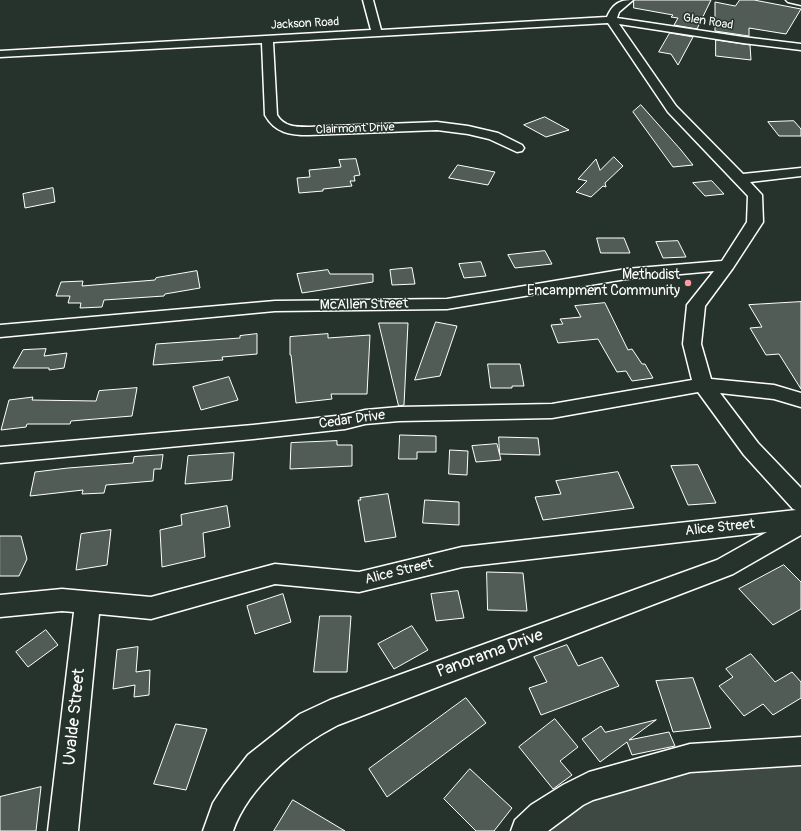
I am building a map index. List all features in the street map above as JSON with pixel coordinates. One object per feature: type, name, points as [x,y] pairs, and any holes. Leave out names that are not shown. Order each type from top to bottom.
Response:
[{"type":"street","points":[[368,0],[377,33]]},
{"type":"street","points":[[628,0],[615,11],[611,20],[614,27],[672,109],[755,195],[755,222],[727,265],[696,305],[692,344],[703,385],[752,449],[801,504]]},
{"type":"street","points":[[791,0],[801,2]]},
{"type":"street","name":"Jackson Road","points":[[0,54],[611,20]]},
{"type":"street","name":"Glen Road","points":[[611,20],[743,40],[801,47]]},
{"type":"street","name":"Clairmont Drive","points":[[267,39],[272,115],[274,121],[280,126],[293,130],[309,131],[438,126],[468,130],[493,136],[517,148]]},
{"type":"street","points":[[738,179],[801,172]]},
{"type":"street","name":"McAllen Street","points":[[0,331],[275,306],[447,304],[626,274],[727,265]]},
{"type":"street","name":"Cedar Drive","points":[[0,455],[253,432],[345,422],[365,416],[552,411],[703,385],[774,392],[801,400]]},
{"type":"street","name":"Alice Street","points":[[0,606],[62,600],[151,608],[275,574],[360,582],[462,557],[801,519]]},
{"type":"street","name":"Panorama Drive","points":[[218,831],[224,814],[234,796],[258,765],[310,724],[337,711],[725,567],[801,524]]},
{"type":"street","name":"Uvalde Street","points":[[62,831],[88,602]]},
{"type":"street","points":[[526,831],[542,816],[573,795],[589,787],[640,772],[690,758],[801,751]]},
{"type":"shaded area","points":[[801,763],[801,831],[539,831],[560,812],[624,783],[691,765]]},
{"type":"building","points":[[634,0],[711,0],[697,29],[674,25],[678,18],[671,17],[673,15],[634,8]]},
{"type":"building","points":[[740,0],[754,0],[801,9],[786,34],[749,28],[749,36],[715,31],[715,2],[735,6]]},
{"type":"building","points":[[670,33],[693,37],[678,65],[671,54],[659,52]]},
{"type":"building","points":[[716,40],[750,45],[751,60],[716,56]]},
{"type":"building","points":[[641,105],[693,165],[673,167],[633,112]]},
{"type":"building","points":[[545,117],[569,130],[546,137],[524,125]]},
{"type":"building","points":[[794,121],[801,129],[801,136],[779,136],[768,122]]},
{"type":"building","points":[[614,157],[623,166],[605,183],[606,187],[603,186],[591,197],[576,192],[587,181],[578,179],[596,159],[600,170]]},
{"type":"building","points":[[356,159],[360,175],[354,176],[355,181],[350,181],[352,186],[299,193],[297,178],[310,177],[309,170],[341,167],[339,160]]},
{"type":"building","points":[[458,165],[495,172],[488,185],[449,178]]},
{"type":"building","points":[[712,181],[724,194],[705,196],[693,183]]},
{"type":"building","points":[[53,188],[55,202],[25,208],[23,194]]},
{"type":"building","points":[[597,238],[624,238],[630,253],[601,253]]},
{"type":"building","points":[[678,241],[686,257],[663,258],[656,242]]},
{"type":"building","points":[[545,251],[552,264],[515,268],[508,255]]},
{"type":"building","points":[[481,262],[486,276],[464,278],[459,264]]},
{"type":"building","points":[[412,268],[415,284],[392,285],[390,270]]},
{"type":"building","points":[[328,270],[330,274],[373,274],[373,282],[302,293],[297,274]]},
{"type":"building","points":[[197,271],[200,288],[165,294],[164,296],[104,300],[102,307],[80,308],[81,303],[68,303],[70,296],[56,296],[61,282],[83,281],[82,286],[155,280],[156,278]]},
{"type":"building","points":[[801,302],[801,389],[779,354],[766,355],[750,328],[762,327],[749,305]]},
{"type":"building","points":[[605,303],[628,350],[632,349],[642,364],[645,364],[653,378],[632,381],[626,371],[617,372],[598,339],[558,343],[551,325],[563,324],[560,319],[581,317],[575,306]]},
{"type":"building","points":[[436,322],[457,326],[440,376],[415,380]]},
{"type":"building","points":[[379,323],[408,323],[404,405],[399,406]]},
{"type":"building","points":[[257,334],[257,354],[222,357],[223,360],[153,365],[156,344],[240,338],[240,336]]},
{"type":"building","points":[[328,334],[328,338],[370,335],[367,394],[331,394],[332,399],[296,403],[290,355],[290,337]]},
{"type":"building","points":[[46,349],[44,356],[67,353],[64,368],[49,370],[49,368],[13,368],[23,350]]},
{"type":"building","points":[[488,364],[520,364],[524,386],[512,386],[512,388],[491,388]]},
{"type":"building","points":[[229,377],[238,400],[201,410],[193,387]]},
{"type":"building","points":[[137,388],[132,416],[71,421],[70,424],[27,424],[26,427],[1,430],[9,400],[33,397],[32,400],[96,401],[99,391]]},
{"type":"building","points":[[400,435],[436,436],[436,452],[417,452],[417,459],[399,459]]},
{"type":"building","points":[[499,437],[538,438],[540,455],[500,454]]},
{"type":"building","points":[[337,441],[337,445],[352,445],[352,466],[290,469],[291,443]]},
{"type":"building","points":[[497,444],[501,460],[476,462],[472,446]]},
{"type":"building","points":[[450,450],[468,451],[467,475],[449,474]]},
{"type":"building","points":[[234,453],[232,480],[185,484],[188,456]]},
{"type":"building","points":[[163,455],[161,469],[154,469],[153,481],[106,485],[104,493],[82,494],[83,490],[30,496],[35,472],[133,463],[134,457]]},
{"type":"building","points":[[698,465],[716,503],[688,505],[671,466]]},
{"type":"building","points":[[618,472],[634,508],[543,520],[535,497],[561,494],[556,481]]},
{"type":"building","points":[[388,494],[396,537],[365,542],[358,500],[361,500],[360,498]]},
{"type":"building","points":[[425,500],[459,502],[459,525],[423,523]]},
{"type":"building","points":[[227,506],[230,527],[203,533],[205,557],[162,567],[160,530],[182,525],[181,515]]},
{"type":"building","points":[[111,530],[107,565],[76,570],[81,534]]},
{"type":"building","points":[[0,536],[21,536],[27,559],[19,576],[0,576]]},
{"type":"building","points":[[784,565],[801,582],[801,609],[773,625],[739,589]]},
{"type":"building","points":[[487,572],[523,573],[527,611],[488,610]]},
{"type":"building","points":[[458,591],[464,618],[436,621],[431,594]]},
{"type":"building","points":[[283,594],[291,622],[255,634],[247,606]]},
{"type":"building","points":[[320,616],[351,616],[347,672],[314,672]]},
{"type":"building","points":[[412,626],[428,650],[394,669],[378,644]]},
{"type":"building","points":[[46,630],[58,645],[28,667],[16,652]]},
{"type":"building","points":[[567,645],[578,666],[602,657],[619,686],[541,715],[529,688],[547,682],[534,657]]},
{"type":"building","points":[[138,647],[136,672],[150,670],[149,695],[134,697],[135,685],[113,689],[117,650]]},
{"type":"building","points":[[751,654],[775,682],[792,672],[801,682],[801,698],[773,715],[763,704],[744,716],[719,686],[733,677],[726,669]]},
{"type":"building","points":[[693,678],[711,728],[673,732],[656,681]]},
{"type":"building","points":[[466,698],[486,723],[387,797],[369,769]]},
{"type":"building","points":[[555,719],[578,747],[560,761],[572,775],[553,789],[519,747]]},
{"type":"building","points":[[656,720],[629,740],[669,732],[675,746],[632,755],[627,742],[600,762],[582,739],[601,726],[605,732]]},
{"type":"building","points":[[176,724],[207,729],[186,790],[154,784]]},
{"type":"building","points":[[470,769],[512,808],[494,831],[476,831],[444,799]]},
{"type":"building","points":[[41,787],[36,831],[0,831],[0,797]]},
{"type":"building","points":[[293,800],[345,831],[274,831]]},
{"type":"place","name":"Methodist Encampment Community","points":[[688,283]]}]
